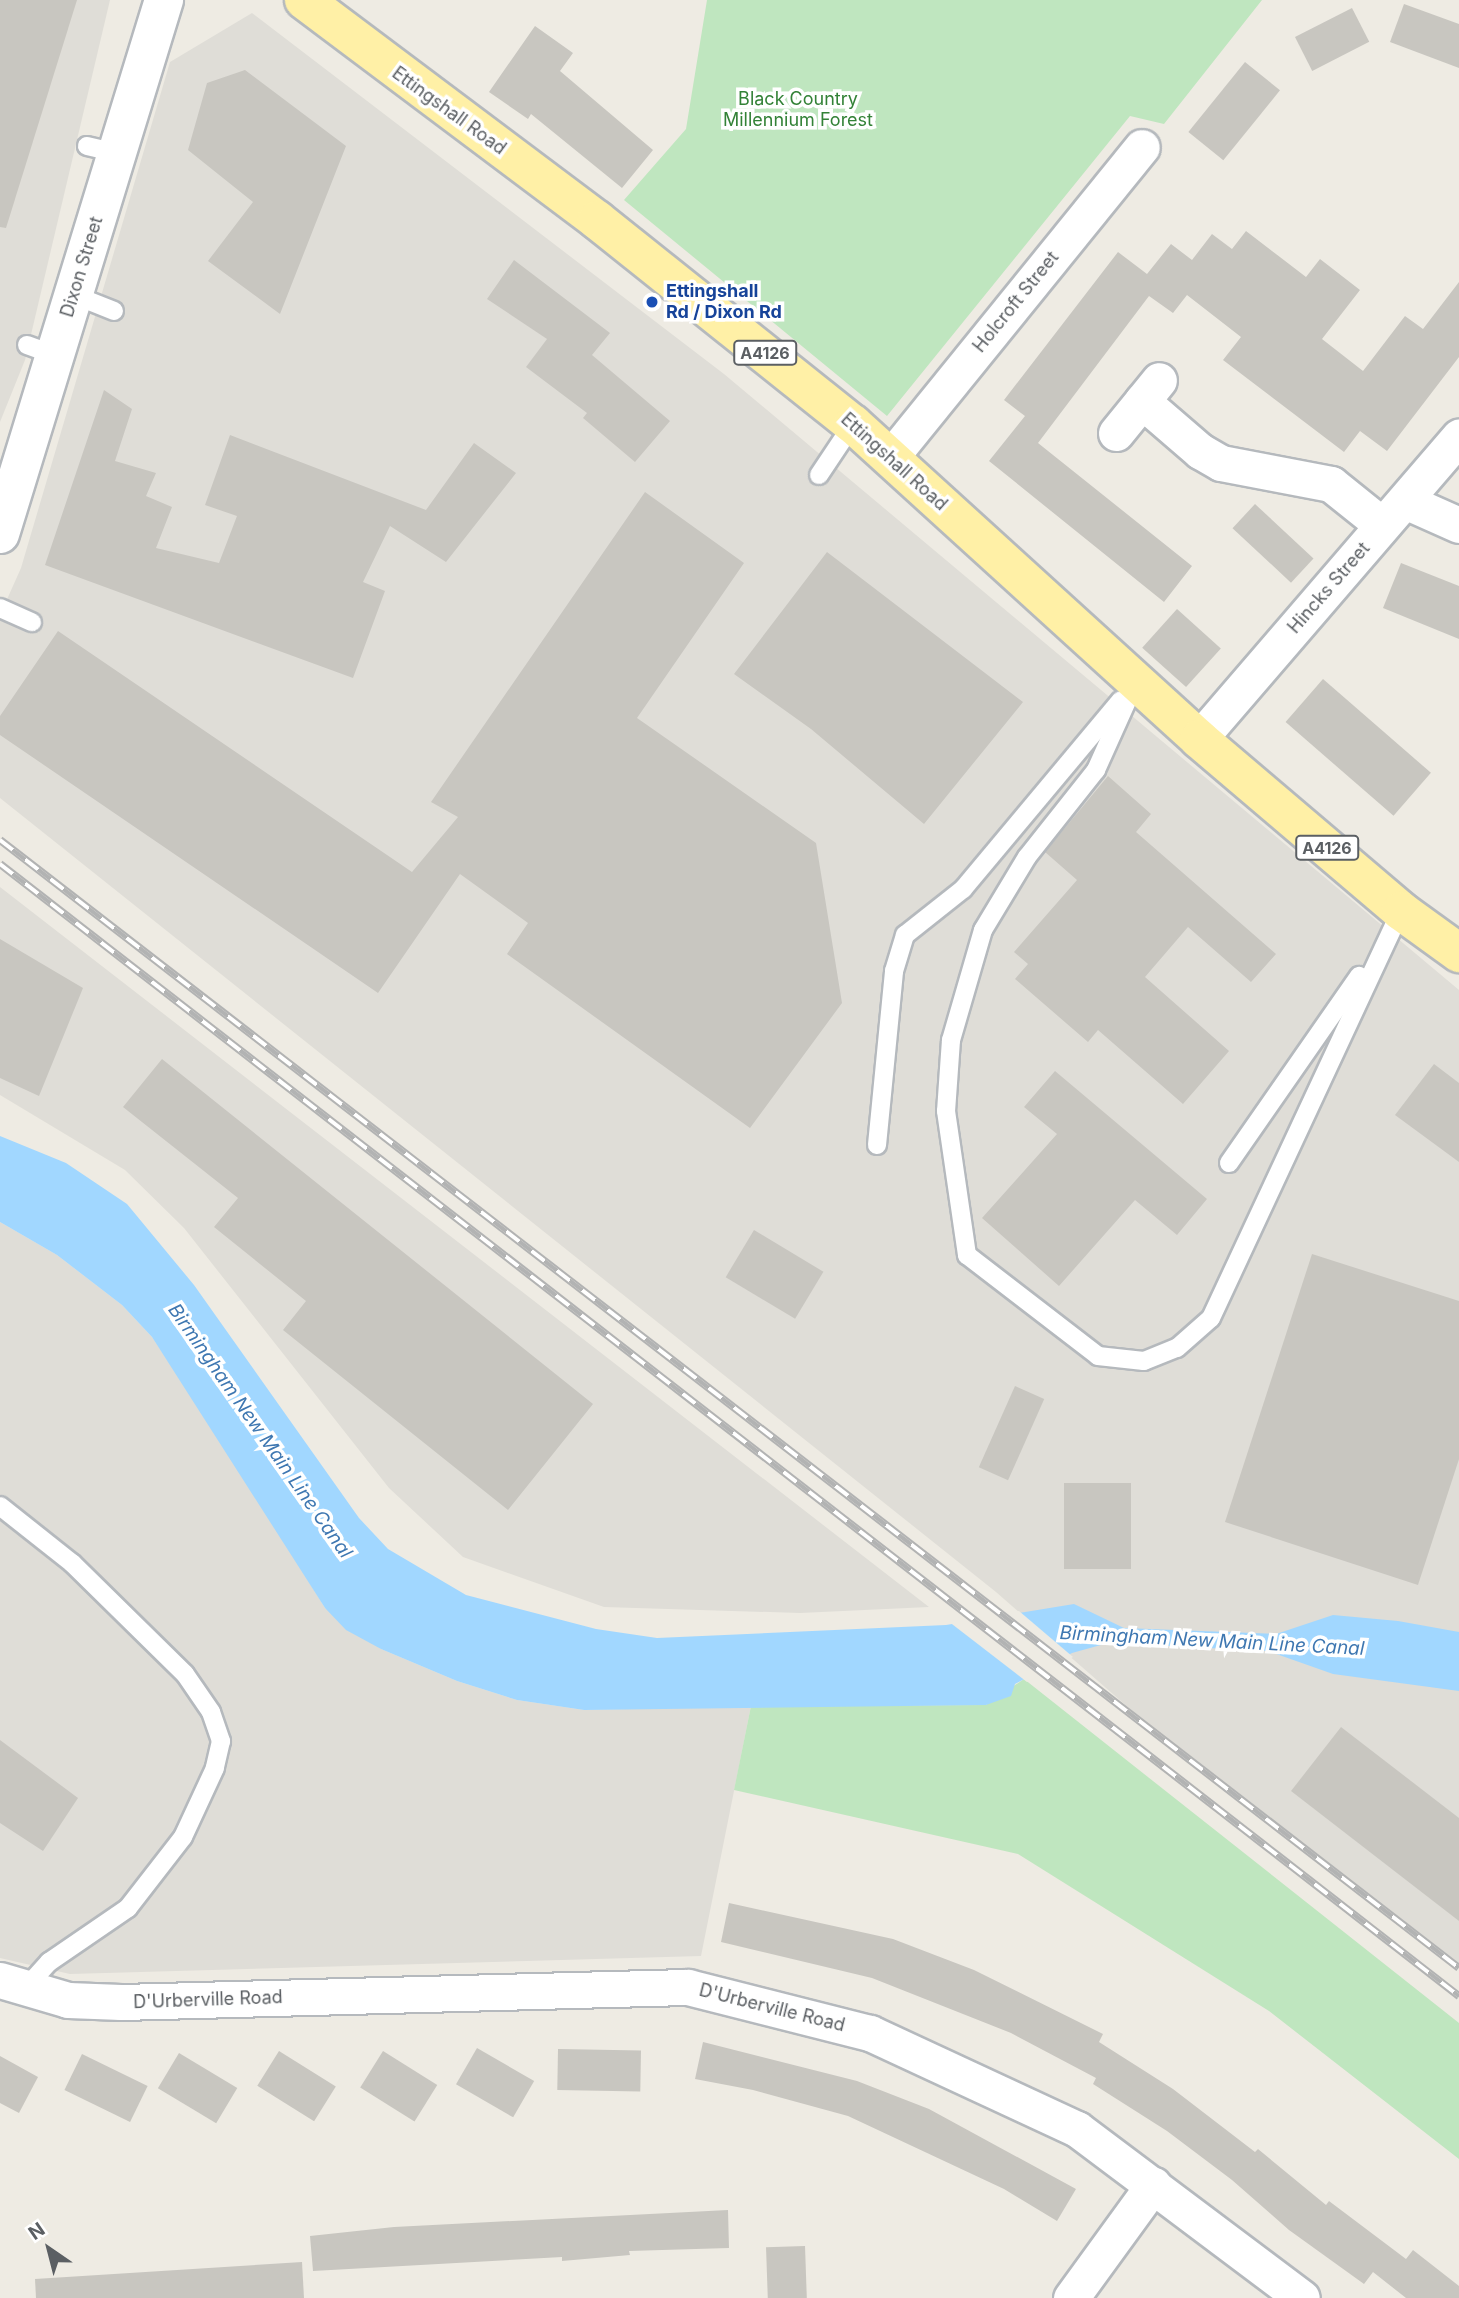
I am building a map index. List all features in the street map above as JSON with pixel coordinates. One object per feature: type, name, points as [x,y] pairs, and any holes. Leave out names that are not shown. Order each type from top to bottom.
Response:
[{"type":"main road","name":"Ettingshall Road","points":[[304,0],[597,220],[853,424],[1199,739],[1401,911],[1459,953]]},
{"type":"street","name":"Dixon Street","points":[[4,509],[41,350],[74,295],[102,150],[168,2]]},
{"type":"street","name":"Holcroft Street","points":[[890,458],[1142,147]]},
{"type":"street","points":[[1116,433],[1151,391],[1200,451],[1221,463],[1331,484],[1393,513],[1459,525]]},
{"type":"street","name":"Hincks Street","points":[[1199,739],[1459,437]]},
{"type":"street","name":"D'Urberville Road","points":[[13,1984],[68,2000],[121,2002],[688,1987],[870,2033],[1077,2129],[1153,2185],[1266,2288],[1302,2298]]},
{"type":"street","points":[[1071,2298],[1153,2185]]},
{"type":"lane","points":[[74,295],[114,311]]},
{"type":"lane","points":[[819,475],[853,424]]},
{"type":"lane","points":[[0,608],[32,622]]},
{"type":"lane","points":[[1136,681],[1096,770],[1027,857],[982,930],[951,1040],[946,1111],[967,1255],[1098,1356],[1144,1361],[1177,1348],[1211,1318],[1401,911]]},
{"type":"lane","points":[[877,1144],[894,971],[905,935],[963,889],[1136,681]]},
{"type":"lane","points":[[1229,1163],[1401,911]]},
{"type":"lane","points":[[0,1506],[72,1563],[185,1674],[211,1712],[221,1741],[215,1768],[183,1837],[128,1908],[13,1984]]},
{"type":"shaded area","points":[[0,0],[110,0],[25,360],[0,422]]},
{"type":"shaded area","points":[[252,13],[724,374],[1459,990],[1459,1965],[1215,1783],[996,1592],[0,798],[0,615],[21,568],[170,62]]},
{"type":"shaded area","points":[[0,887],[929,1607],[800,1613],[604,1607],[463,1557],[389,1488],[184,1228],[125,1170],[0,1095]]},
{"type":"shaded area","points":[[0,1222],[57,1255],[122,1305],[152,1337],[218,1434],[325,1608],[381,1649],[457,1681],[517,1700],[584,1710],[751,1706],[701,1956],[70,1974],[0,1958]]},
{"type":"green space","name":"Black Country Millennium Forest","points":[[707,0],[1262,0],[1164,124],[1130,116],[887,416],[624,200],[686,129]]},
{"type":"green space","points":[[1024,1679],[1459,2023],[1459,2159],[1269,2011],[1018,1854],[734,1790],[751,1706],[986,1705]]},
{"type":"water","name":"Birmingham New Main Line Canal","points":[[0,1136],[66,1163],[127,1204],[194,1285],[359,1518],[388,1549],[466,1595],[596,1629],[657,1638],[946,1625],[1074,1604],[1124,1628],[1276,1634],[1333,1615],[1398,1621],[1459,1632],[1459,1691],[1333,1674],[1268,1651],[1108,1643],[1072,1653],[1015,1684],[1011,1696],[986,1705],[584,1710],[517,1700],[457,1681],[381,1649],[346,1630],[325,1608],[152,1337],[122,1305],[57,1255],[0,1222]]},
{"type":"pier","points":[[1019,1611],[1073,1657],[1027,1682],[948,1621]]},
{"type":"building","points":[[0,0],[77,0],[6,228],[0,227]]},
{"type":"building","points":[[1404,4],[1459,24],[1459,68],[1390,42]]},
{"type":"building","points":[[1352,8],[1369,42],[1312,71],[1295,37]]},
{"type":"building","points":[[535,26],[573,53],[560,71],[653,150],[622,188],[531,114],[528,119],[489,92]]},
{"type":"building","points":[[1245,62],[1280,90],[1223,160],[1188,132]]},
{"type":"building","points":[[245,70],[346,146],[280,314],[208,261],[253,202],[188,150],[207,83]]},
{"type":"building","points":[[1246,231],[1306,277],[1320,259],[1360,290],[1322,339],[1363,371],[1405,316],[1423,329],[1459,282],[1459,357],[1387,451],[1360,431],[1344,452],[1223,360],[1241,337],[1187,295],[1173,313],[1149,296],[1038,443],[1192,566],[1164,602],[989,461],[1025,416],[1004,400],[1118,252],[1147,274],[1171,244],[1192,260],[1212,234],[1232,249]]},
{"type":"building","points":[[514,260],[610,333],[592,355],[670,421],[635,462],[583,418],[587,413],[526,367],[547,339],[487,299]]},
{"type":"building","points":[[104,390],[132,409],[115,461],[156,473],[146,496],[172,507],[156,548],[219,563],[237,516],[205,505],[230,435],[426,510],[474,443],[516,473],[446,562],[390,526],[363,582],[385,591],[353,678],[45,565]]},
{"type":"building","points":[[645,492],[744,563],[637,718],[816,843],[842,1003],[750,1128],[507,954],[528,923],[460,874],[378,993],[0,735],[0,716],[58,631],[412,872],[458,817],[431,802]]},
{"type":"building","points":[[1255,504],[1314,559],[1291,583],[1232,528]]},
{"type":"building","points":[[827,552],[1023,702],[924,824],[811,729],[734,674]]},
{"type":"building","points":[[1401,563],[1459,586],[1459,639],[1383,608]]},
{"type":"building","points":[[1177,609],[1221,648],[1186,687],[1142,648]]},
{"type":"building","points":[[1323,679],[1431,773],[1394,816],[1286,722]]},
{"type":"building","points":[[1108,776],[1151,814],[1136,832],[1276,954],[1251,982],[1188,927],[1145,977],[1229,1051],[1183,1104],[1098,1030],[1088,1042],[1015,979],[1028,964],[1014,952],[1077,880],[1045,852]]},
{"type":"building","points":[[0,939],[83,988],[39,1096],[0,1078]]},
{"type":"building","points":[[162,1059],[593,1404],[508,1510],[283,1330],[306,1301],[214,1227],[238,1198],[123,1107]]},
{"type":"building","points":[[1434,1064],[1459,1083],[1459,1162],[1395,1115]]},
{"type":"building","points":[[1055,1071],[1207,1199],[1177,1235],[1135,1200],[1059,1286],[982,1218],[1057,1134],[1024,1107]]},
{"type":"building","points":[[754,1230],[823,1272],[795,1319],[726,1277]]},
{"type":"building","points":[[1312,1254],[1459,1301],[1459,1459],[1418,1585],[1225,1522]]},
{"type":"building","points":[[1015,1386],[1044,1399],[1008,1480],[979,1467]]},
{"type":"building","points":[[1064,1483],[1131,1483],[1131,1569],[1064,1569]]},
{"type":"building","points":[[1341,1727],[1459,1818],[1459,1921],[1291,1791]]},
{"type":"building","points":[[0,1740],[78,1798],[43,1851],[0,1823]]},
{"type":"building","points":[[729,1903],[893,1939],[974,1970],[1103,2034],[1099,2042],[1173,2089],[1255,2152],[1258,2149],[1326,2205],[1329,2201],[1406,2259],[1413,2250],[1459,2286],[1459,2298],[1406,2298],[1373,2272],[1364,2284],[1289,2230],[1232,2180],[1167,2131],[1093,2084],[1096,2078],[1011,2033],[872,1978],[721,1942]]},
{"type":"building","points":[[703,2042],[857,2081],[929,2109],[1076,2189],[1057,2221],[1004,2189],[848,2116],[753,2090],[695,2079]]},
{"type":"building","points":[[477,2048],[534,2081],[513,2117],[456,2084]]},
{"type":"building","points":[[558,2049],[641,2050],[640,2091],[557,2090]]},
{"type":"building","points":[[279,2051],[336,2087],[314,2121],[257,2086]]},
{"type":"building","points":[[383,2051],[437,2085],[414,2121],[360,2087]]},
{"type":"building","points":[[179,2053],[237,2088],[216,2123],[158,2088]]},
{"type":"building","points":[[82,2054],[148,2086],[130,2122],[64,2090]]},
{"type":"building","points":[[0,2056],[38,2077],[19,2113],[0,2103]]},
{"type":"building","points":[[728,2210],[729,2248],[629,2251],[630,2255],[562,2261],[562,2257],[313,2271],[310,2236],[394,2227]]},
{"type":"building","points":[[805,2246],[807,2298],[768,2298],[766,2247]]},
{"type":"building","points":[[302,2262],[304,2298],[36,2298],[35,2279]]},
{"type":"railway","points":[[0,840],[1459,1968]]},
{"type":"railway","points":[[0,864],[1459,1996]]},
{"type":"place","name":"Ettingshall Rd / Dixon Rd","points":[[652,302]]}]
